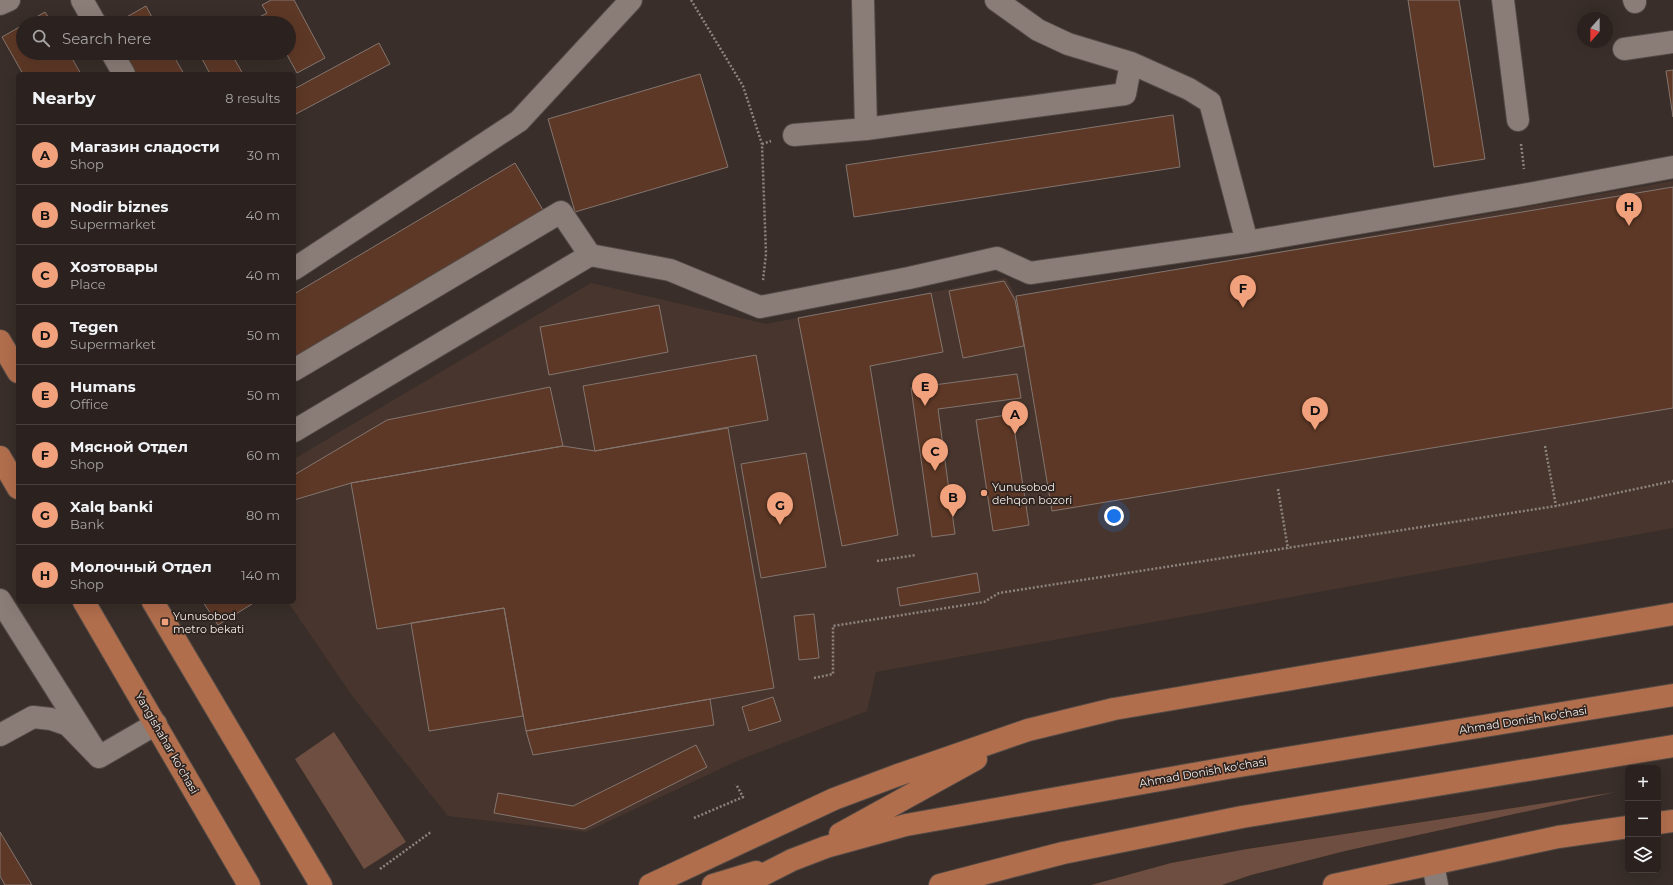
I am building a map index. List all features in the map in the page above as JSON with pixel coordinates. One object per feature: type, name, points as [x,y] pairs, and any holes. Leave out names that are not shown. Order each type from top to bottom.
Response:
[{"type":"main road","points":[[0,341],[16,369]]},
{"type":"main road","points":[[0,457],[16,485]]},
{"type":"main road","name":"Yangishahar ko‘chasi","points":[[85,604],[249,885]]},
{"type":"main road","points":[[154,604],[321,881]]},
{"type":"main road","points":[[650,885],[834,800],[898,775],[1028,730],[1114,709],[1673,614]]},
{"type":"main road","name":"Ahmad Donish ko'chasi","points":[[743,885],[792,860],[861,836],[906,825],[1233,767],[1673,695]]},
{"type":"main road","points":[[713,885],[792,860],[1028,730]]},
{"type":"main road","points":[[940,885],[1010,866],[1132,839],[1242,817],[1673,746]]},
{"type":"main road","points":[[1661,823],[1673,821]]},
{"type":"main road","points":[[1334,885],[1558,837],[1625,828]]},
{"type":"main road","points":[[995,885],[1010,866]]},
{"type":"lane","points":[[0,4],[9,0]]},
{"type":"lane","points":[[82,0],[91,16]]},
{"type":"lane","points":[[296,269],[518,121],[631,0]]},
{"type":"lane","points":[[863,0],[866,129]]},
{"type":"lane","points":[[996,0],[1038,30],[1068,44],[1131,63],[1189,89],[1210,102],[1247,242]]},
{"type":"lane","points":[[1503,0],[1518,120]]},
{"type":"lane","points":[[1624,49],[1673,42]]},
{"type":"lane","points":[[116,60],[123,72]]},
{"type":"lane","points":[[794,135],[866,129],[1125,94],[1131,63]]},
{"type":"lane","points":[[296,430],[590,255],[670,270],[760,306],[909,278],[998,258],[1030,273],[1247,242],[1528,194],[1673,167]]},
{"type":"lane","points":[[296,369],[561,212],[590,255]]},
{"type":"lane","points":[[0,600],[99,758]]},
{"type":"lane","points":[[0,735],[33,717],[51,719],[68,726],[99,758]]},
{"type":"lane","points":[[99,758],[156,724]]},
{"type":"lane","points":[[1433,864],[1437,885]]},
{"type":"path","points":[[691,0],[743,86],[762,144],[766,254],[760,306]]},
{"type":"path","points":[[1518,120],[1528,194]]},
{"type":"path","points":[[1545,446],[1556,506]]},
{"type":"path","points":[[814,678],[833,674],[833,626],[984,602],[999,593],[1556,506],[1673,481]]},
{"type":"path","points":[[1278,489],[1288,549]]},
{"type":"path","points":[[877,561],[916,555]]},
{"type":"path","points":[[694,818],[742,797],[736,784]]},
{"type":"path","points":[[380,869],[431,832]]},
{"type":"shaded area","name":"Yunusobod dehqon bozori","points":[[1673,181],[1673,528],[876,672],[867,711],[739,760],[586,832],[448,816],[353,697],[289,604],[296,604],[296,458],[591,283],[766,324],[1006,278],[1017,298]]},
{"type":"shaded area","points":[[334,732],[406,842],[364,869],[295,759]]},
{"type":"shaded area","points":[[1616,792],[1345,851],[1251,875],[1222,885],[1091,885],[1171,863],[1247,849]]},
{"type":"building","points":[[271,0],[294,0],[325,58],[297,73],[290,60],[296,60],[296,16],[261,16],[267,13],[262,5]]},
{"type":"building","points":[[1408,0],[1459,0],[1485,159],[1434,167]]},
{"type":"building","points":[[146,6],[151,16],[128,16]]},
{"type":"building","points":[[45,12],[48,16],[38,16]]},
{"type":"building","points":[[16,29],[16,60],[73,60],[80,72],[22,72],[2,37]]},
{"type":"building","points":[[379,43],[390,64],[296,114],[296,88]]},
{"type":"building","points":[[125,60],[176,60],[183,72],[132,72]]},
{"type":"building","points":[[203,60],[235,60],[242,72],[209,72]]},
{"type":"building","points":[[1673,70],[1673,117],[1666,71]]},
{"type":"building","points":[[700,74],[728,167],[575,212],[548,119]]},
{"type":"building","points":[[1173,115],[1180,167],[854,217],[846,165]]},
{"type":"building","points":[[515,163],[543,210],[296,358],[296,293]]},
{"type":"building","points":[[1673,187],[1673,408],[1052,511],[1016,296]]},
{"type":"building","points":[[1004,281],[1015,300],[1024,346],[963,358],[949,291]]},
{"type":"building","points":[[931,293],[943,352],[870,366],[898,535],[842,546],[798,318]]},
{"type":"building","points":[[659,305],[668,352],[549,375],[540,327]]},
{"type":"building","points":[[756,355],[768,420],[595,451],[583,386]]},
{"type":"building","points":[[1017,374],[1021,398],[938,409],[955,534],[932,537],[911,388]]},
{"type":"building","points":[[550,387],[563,446],[351,483],[296,499],[296,474],[387,420]]},
{"type":"building","points":[[1012,414],[1029,525],[993,531],[976,420]]},
{"type":"building","points":[[728,428],[774,688],[526,731],[504,608],[377,629],[351,483],[563,446],[595,451]]},
{"type":"building","points":[[806,453],[826,567],[761,578],[741,464]]},
{"type":"building","points":[[977,573],[980,592],[900,606],[897,588]]},
{"type":"building","points":[[204,604],[252,604],[218,625]]},
{"type":"building","points":[[504,608],[523,716],[429,731],[411,623]]},
{"type":"building","points":[[814,614],[819,658],[799,660],[794,616]]},
{"type":"building","points":[[773,697],[781,721],[749,731],[742,707]]},
{"type":"building","points":[[710,699],[714,725],[533,755],[526,731]]},
{"type":"building","points":[[696,745],[707,767],[584,829],[494,813],[498,793],[573,806]]},
{"type":"building","points":[[0,832],[32,885],[5,885],[0,876]]},
{"type":"place","name":"Молочный Отдел","points":[[1629,226]]},
{"type":"place","name":"Мясной Отдел","points":[[1243,308]]},
{"type":"place","name":"Humans","points":[[925,406]]},
{"type":"place","name":"Tegen","points":[[1315,430]]},
{"type":"place","name":"Магазин сладости","points":[[1015,434]]},
{"type":"place","name":"Хозтовары","points":[[935,471]]},
{"type":"place","name":"Yunusobod dehqon bozori","points":[[984,493]]},
{"type":"place","name":"Nodir biznes","points":[[953,517]]},
{"type":"place","name":"Xalq banki","points":[[780,525]]},
{"type":"place","name":"Yunusobod metro bekati","points":[[165,622]]}]
